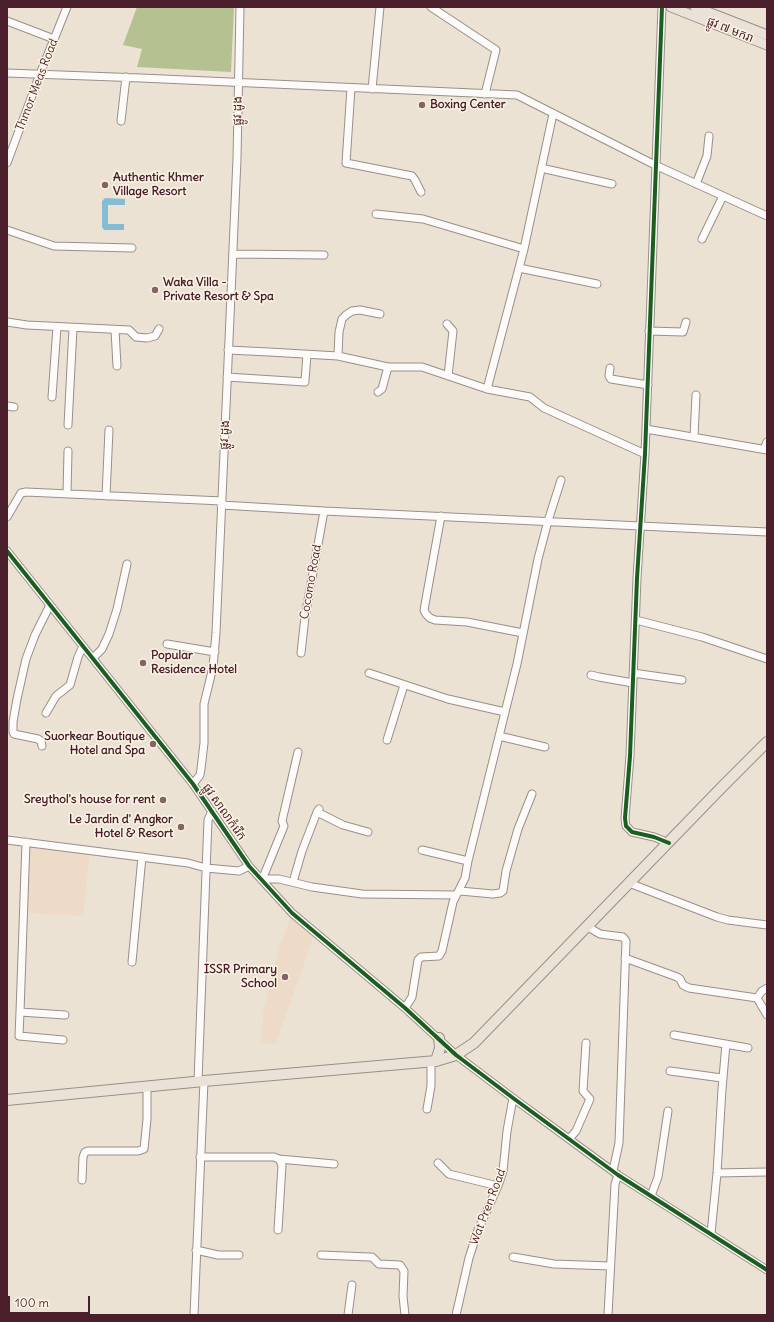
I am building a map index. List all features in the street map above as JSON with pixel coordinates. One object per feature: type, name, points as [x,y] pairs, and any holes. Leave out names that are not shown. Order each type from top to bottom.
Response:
[{"type":"highway","points":[[7,1100],[201,1081],[434,1061],[456,1055],[474,1043],[767,742]]},
{"type":"highway","points":[[434,1061],[440,1048],[439,1038]]},
{"type":"main road","name":"ផ្លូវ ៧ មករា","points":[[671,7],[767,45]]},
{"type":"main road","name":"ផ្លូវ ៧ មករា","points":[[695,7],[767,35]]},
{"type":"street","name":"Thmor Meas Road","points":[[7,163],[67,7]]},
{"type":"street","name":"ផ្លូវ ដូង","points":[[196,780],[204,743],[204,704],[213,667],[214,652],[238,159],[240,7]]},
{"type":"street","points":[[372,89],[380,7]]},
{"type":"street","points":[[431,7],[496,50],[485,94]]},
{"type":"street","points":[[662,7],[645,454],[630,756],[625,818],[626,826],[632,832],[654,837],[669,843]]},
{"type":"street","points":[[7,21],[54,38]]},
{"type":"street","points":[[7,73],[517,95],[655,165],[767,216]]},
{"type":"street","points":[[121,121],[126,77]]},
{"type":"street","points":[[351,88],[346,163],[412,176],[421,192]]},
{"type":"street","points":[[487,389],[524,249],[553,114]]},
{"type":"street","points":[[696,184],[707,156],[709,136]]},
{"type":"street","points":[[541,168],[612,184]]},
{"type":"street","points":[[702,238],[723,196]]},
{"type":"street","points":[[376,214],[424,219],[524,249]]},
{"type":"street","points":[[7,230],[50,245],[132,248]]},
{"type":"street","points":[[233,254],[324,255]]},
{"type":"street","points":[[519,268],[597,284]]},
{"type":"street","points":[[338,356],[339,332],[342,319],[352,311],[360,310],[380,314]]},
{"type":"street","points":[[7,322],[57,327],[129,330],[136,336],[148,338],[155,336],[159,329]]},
{"type":"street","points":[[649,331],[683,332],[686,322]]},
{"type":"street","points":[[447,324],[454,330],[448,376]]},
{"type":"street","points":[[52,397],[57,327]]},
{"type":"street","points":[[68,425],[73,328]]},
{"type":"street","points":[[115,330],[117,366]]},
{"type":"street","points":[[228,350],[338,356],[388,366],[422,367],[487,389],[530,397],[544,408],[645,454]]},
{"type":"street","points":[[227,376],[305,381],[307,355]]},
{"type":"street","points":[[378,392],[382,389],[388,366]]},
{"type":"street","points":[[610,368],[609,376],[611,379],[648,385]]},
{"type":"street","points":[[694,437],[696,395]]},
{"type":"street","points":[[646,429],[766,450],[767,442]]},
{"type":"street","points":[[106,496],[109,430]]},
{"type":"street","points":[[67,494],[68,451]]},
{"type":"street","points":[[405,1008],[412,997],[418,960],[422,958],[439,956],[442,952],[453,902],[465,878],[517,664],[527,611],[548,521],[561,480]]},
{"type":"street","points":[[7,517],[22,493],[34,492],[221,503],[324,511],[767,532]]},
{"type":"street","name":"Cocomo Road","points":[[301,653],[304,617],[324,511]]},
{"type":"street","points":[[441,516],[424,610],[426,614],[435,620],[467,622],[523,634]]},
{"type":"street","name":"ផ្លូវ សាលាកំរើក","points":[[7,551],[92,658],[196,780],[212,811],[249,866],[292,913],[405,1008],[456,1055],[513,1098],[616,1173],[653,1191],[711,1234],[767,1270]]},
{"type":"street","points":[[92,658],[102,649],[109,634],[117,609],[127,564]]},
{"type":"street","points":[[42,746],[38,739],[14,734],[13,722],[16,699],[26,659],[50,604]]},
{"type":"street","points":[[636,620],[702,637],[767,659]]},
{"type":"street","points":[[167,644],[214,652]]},
{"type":"street","points":[[46,713],[56,696],[70,685],[78,657],[83,646]]},
{"type":"street","points":[[369,673],[448,699],[505,712]]},
{"type":"street","points":[[634,673],[682,680]]},
{"type":"street","points":[[591,675],[633,683]]},
{"type":"street","points":[[387,740],[404,685]]},
{"type":"street","points":[[499,736],[545,747]]},
{"type":"street","points":[[261,879],[284,826],[282,821],[298,752]]},
{"type":"street","points":[[261,879],[279,879],[312,887],[362,894],[500,893],[504,891],[509,859],[518,829],[532,794]]},
{"type":"street","points":[[293,882],[302,851],[318,810],[343,825],[368,832]]},
{"type":"street","points":[[194,1315],[200,1157],[206,868],[208,820],[212,811]]},
{"type":"street","points":[[7,840],[188,863],[206,868],[239,871],[249,866]]},
{"type":"street","points":[[26,842],[19,1036],[63,1040]]},
{"type":"street","points":[[422,850],[468,861]]},
{"type":"street","points":[[132,962],[142,857]]},
{"type":"street","points":[[629,883],[717,917],[728,920],[767,925]]},
{"type":"street","points":[[588,927],[602,934],[624,937],[626,939],[619,1143],[608,1315]]},
{"type":"street","points":[[626,958],[680,979],[683,985],[689,988],[757,998]]},
{"type":"street","points":[[757,998],[762,991],[767,988]]},
{"type":"street","points":[[757,998],[767,1015]]},
{"type":"street","points":[[20,1012],[65,1015]]},
{"type":"street","points":[[674,1035],[748,1048]]},
{"type":"street","points":[[569,1139],[576,1131],[590,1099],[583,1091],[586,1043]]},
{"type":"street","points":[[711,1234],[717,1173],[722,1078],[726,1044]]},
{"type":"street","points":[[427,1109],[434,1061]]},
{"type":"street","points":[[670,1071],[722,1078]]},
{"type":"street","points":[[82,1180],[83,1157],[85,1152],[138,1151],[144,1149],[147,1119],[147,1086]]},
{"type":"street","name":"Wat Pren Road","points":[[456,1315],[469,1258],[476,1237],[498,1186],[503,1168],[507,1131],[513,1098]]},
{"type":"street","points":[[653,1191],[658,1177],[668,1111]]},
{"type":"street","points":[[200,1157],[274,1157],[280,1159],[334,1164]]},
{"type":"street","points":[[278,1230],[282,1165],[280,1159]]},
{"type":"street","points":[[438,1163],[449,1174],[498,1186]]},
{"type":"street","points":[[717,1173],[767,1172]]},
{"type":"street","points":[[196,1250],[218,1255],[239,1255]]},
{"type":"street","points":[[320,1255],[372,1257],[379,1264],[400,1265],[404,1271],[403,1296],[405,1315]]},
{"type":"street","points":[[513,1257],[554,1264],[610,1266]]},
{"type":"street","points":[[348,1315],[352,1285]]},
{"type":"shaded area","points":[[29,844],[90,852],[83,916],[26,913]]},
{"type":"shaded area","name":"ISSR Primary School","points":[[292,913],[315,932],[276,1044],[261,1043],[263,1012],[281,942]]},
{"type":"green space","points":[[137,7],[234,7],[231,72],[137,67],[142,49],[123,45]]},
{"type":"water","points":[[105,198],[125,199],[125,205],[108,205],[108,224],[124,224],[124,230],[104,230],[102,227],[102,201]]},
{"type":"cycle path","points":[[662,7],[645,454],[637,578],[630,756],[625,818],[626,826],[632,832],[654,837],[669,843]]},
{"type":"cycle path","points":[[7,551],[193,784],[249,866],[292,913],[405,1008],[456,1055],[513,1098],[618,1175],[767,1270]]},
{"type":"place","name":"Boxing Center","points":[[422,105]]},
{"type":"place","name":"Authentic Khmer Village Resort","points":[[105,185]]},
{"type":"place","name":"Waka Villa - Private Resort & Spa","points":[[155,290]]},
{"type":"place","name":"Popular Residence Hotel","points":[[143,663]]},
{"type":"place","name":"Suorkear Boutique Hotel and Spa","points":[[153,744]]},
{"type":"place","name":"Sreythol's house for rent","points":[[163,800]]},
{"type":"place","name":"Le Jardin d' Angkor Hotel & Resort","points":[[181,827]]},
{"type":"place","name":"ISSR Primary School","points":[[285,977]]}]
